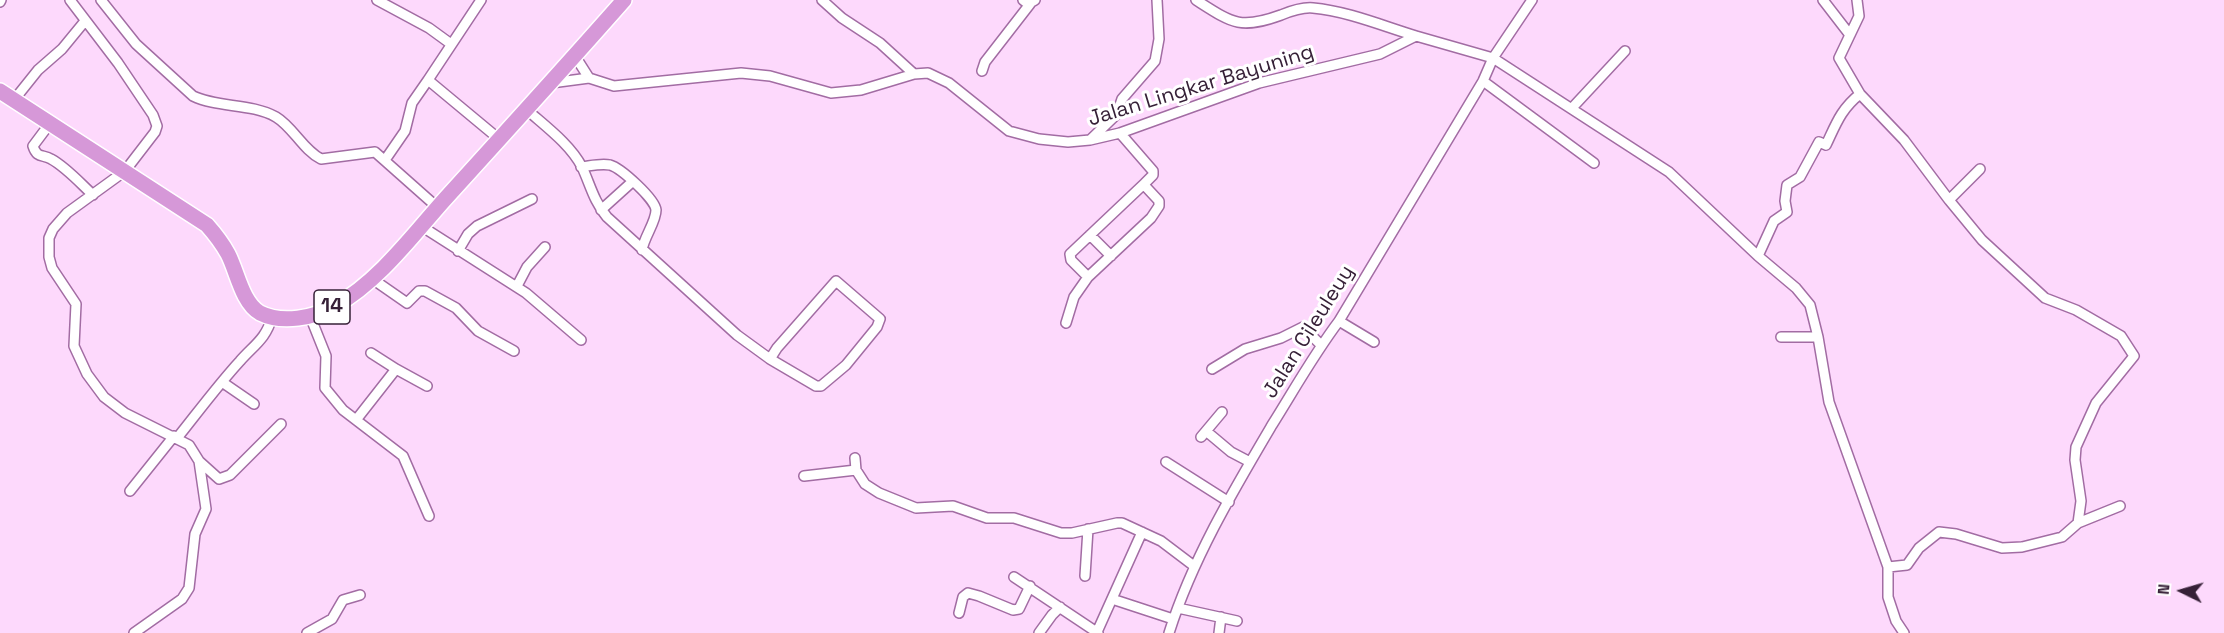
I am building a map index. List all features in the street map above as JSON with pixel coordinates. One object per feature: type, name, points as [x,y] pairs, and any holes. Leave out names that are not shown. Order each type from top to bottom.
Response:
[{"type":"highway","name":"14","points":[[272,317],[310,316],[334,306],[371,278],[396,254],[624,0]]},
{"type":"highway","points":[[0,91],[207,225],[220,239],[252,306],[259,312],[272,317]]},
{"type":"street","points":[[70,0],[118,63],[153,115],[157,126],[156,132],[125,171],[67,213],[53,229],[49,237],[49,257],[52,268],[76,304],[74,346],[87,374],[104,396],[125,413],[176,436],[193,449],[199,461],[206,509],[195,534],[189,588],[182,599],[134,633]]},
{"type":"street","points":[[101,0],[141,50],[193,96],[201,100],[275,117],[321,159],[375,152],[437,207]]},
{"type":"street","points":[[377,0],[429,28],[451,44]]},
{"type":"street","points":[[385,160],[405,131],[412,103],[481,0]]},
{"type":"street","points":[[822,0],[842,18],[880,43],[914,74]]},
{"type":"street","points":[[1090,140],[1117,114],[1122,99],[1155,61],[1159,39],[1157,0]]},
{"type":"street","points":[[1196,0],[1222,16],[1242,23],[1258,23],[1310,7],[1329,10],[1493,58],[1669,172],[1758,256],[1796,288],[1810,306],[1818,334],[1829,402],[1888,567],[1888,597],[1896,621],[1904,633]]},
{"type":"street","name":"Jalan Cileuleuy","points":[[1168,633],[1194,566],[1250,462],[1321,345],[1339,321],[1483,81],[1493,58],[1532,0]]},
{"type":"street","points":[[1823,0],[1850,35]]},
{"type":"street","points":[[1857,0],[1859,16],[1839,58],[1860,94],[1904,140],[1982,240],[2045,298],[2076,310],[2117,333],[2134,354],[2096,403],[2076,447],[2075,460],[2081,501],[2078,523]]},
{"type":"street","points":[[982,71],[984,62],[1029,1]]},
{"type":"street","points":[[14,100],[38,70],[80,30],[85,21]]},
{"type":"street","name":"Jalan Lingkar Bayuning","points":[[551,83],[589,78],[614,86],[741,73],[770,76],[831,93],[861,90],[914,74],[928,73],[949,83],[1010,131],[1039,139],[1068,142],[1120,133],[1259,83],[1380,54],[1416,36]]},
{"type":"street","points":[[1572,108],[1625,51]]},
{"type":"street","points":[[574,56],[589,78]]},
{"type":"street","points":[[428,80],[499,139]]},
{"type":"street","points":[[1483,81],[1594,163]]},
{"type":"street","points":[[1758,256],[1774,221],[1787,212],[1785,201],[1787,185],[1800,177],[1818,142],[1826,145],[1847,104],[1860,94]]},
{"type":"street","points":[[526,109],[560,140],[581,167],[601,210],[642,250],[737,334],[770,359],[816,386],[824,386],[846,365],[877,327],[880,320],[836,281],[770,359]]},
{"type":"street","points":[[51,122],[33,148],[41,157],[51,159],[93,195]]},
{"type":"street","points":[[1088,277],[1071,260],[1070,256],[1153,175],[1153,171],[1120,133]]},
{"type":"street","points":[[581,167],[611,165],[652,200],[656,207],[656,214],[644,238],[642,250]]},
{"type":"street","points":[[1949,200],[1980,169]]},
{"type":"street","points":[[601,210],[632,182]]},
{"type":"street","points":[[1066,323],[1074,297],[1088,277],[1157,211],[1159,201],[1148,190],[1145,183]]},
{"type":"street","points":[[458,251],[468,234],[477,226],[532,199]]},
{"type":"street","points":[[421,226],[517,286],[581,340]]},
{"type":"street","points":[[1090,235],[1111,256]]},
{"type":"street","points":[[517,286],[527,267],[545,247]]},
{"type":"street","points":[[371,278],[407,303],[419,291],[425,291],[456,309],[478,332],[513,351]]},
{"type":"street","points":[[310,316],[326,356],[326,388],[338,405],[403,456],[429,516]]},
{"type":"street","points":[[130,491],[240,360],[261,340],[268,331],[272,317]]},
{"type":"street","points":[[1339,321],[1374,342]]},
{"type":"street","points":[[1212,369],[1249,347],[1281,338],[1303,327],[1321,345]]},
{"type":"street","points":[[1781,337],[1818,334]]},
{"type":"street","points":[[371,353],[427,386]]},
{"type":"street","points":[[356,420],[396,369]]},
{"type":"street","points":[[222,382],[254,404]]},
{"type":"street","points":[[1222,412],[1203,434],[1250,462]]},
{"type":"street","points":[[199,461],[219,479],[230,475],[281,424]]},
{"type":"street","points":[[855,458],[856,470],[872,490],[916,508],[953,506],[987,518],[1014,518],[1061,533],[1072,533],[1117,523],[1161,541],[1194,566]]},
{"type":"street","points":[[1166,462],[1229,502]]},
{"type":"street","points":[[804,476],[856,470]]},
{"type":"street","points":[[1888,567],[1907,565],[1919,548],[1939,532],[1956,534],[2002,548],[2022,547],[2062,537],[2078,523],[2120,506]]},
{"type":"street","points":[[1085,576],[1088,529]]},
{"type":"street","points":[[1014,577],[1098,632],[1142,532]]},
{"type":"street","points":[[960,613],[963,597],[968,593],[1013,610],[1019,609],[1029,586]]},
{"type":"street","points":[[307,633],[332,619],[343,600],[360,595]]},
{"type":"street","points":[[1112,599],[1173,620]]},
{"type":"street","points":[[1039,633],[1060,607]]},
{"type":"street","points":[[1178,608],[1237,621]]},
{"type":"street","points":[[1219,633],[1221,617]]}]
